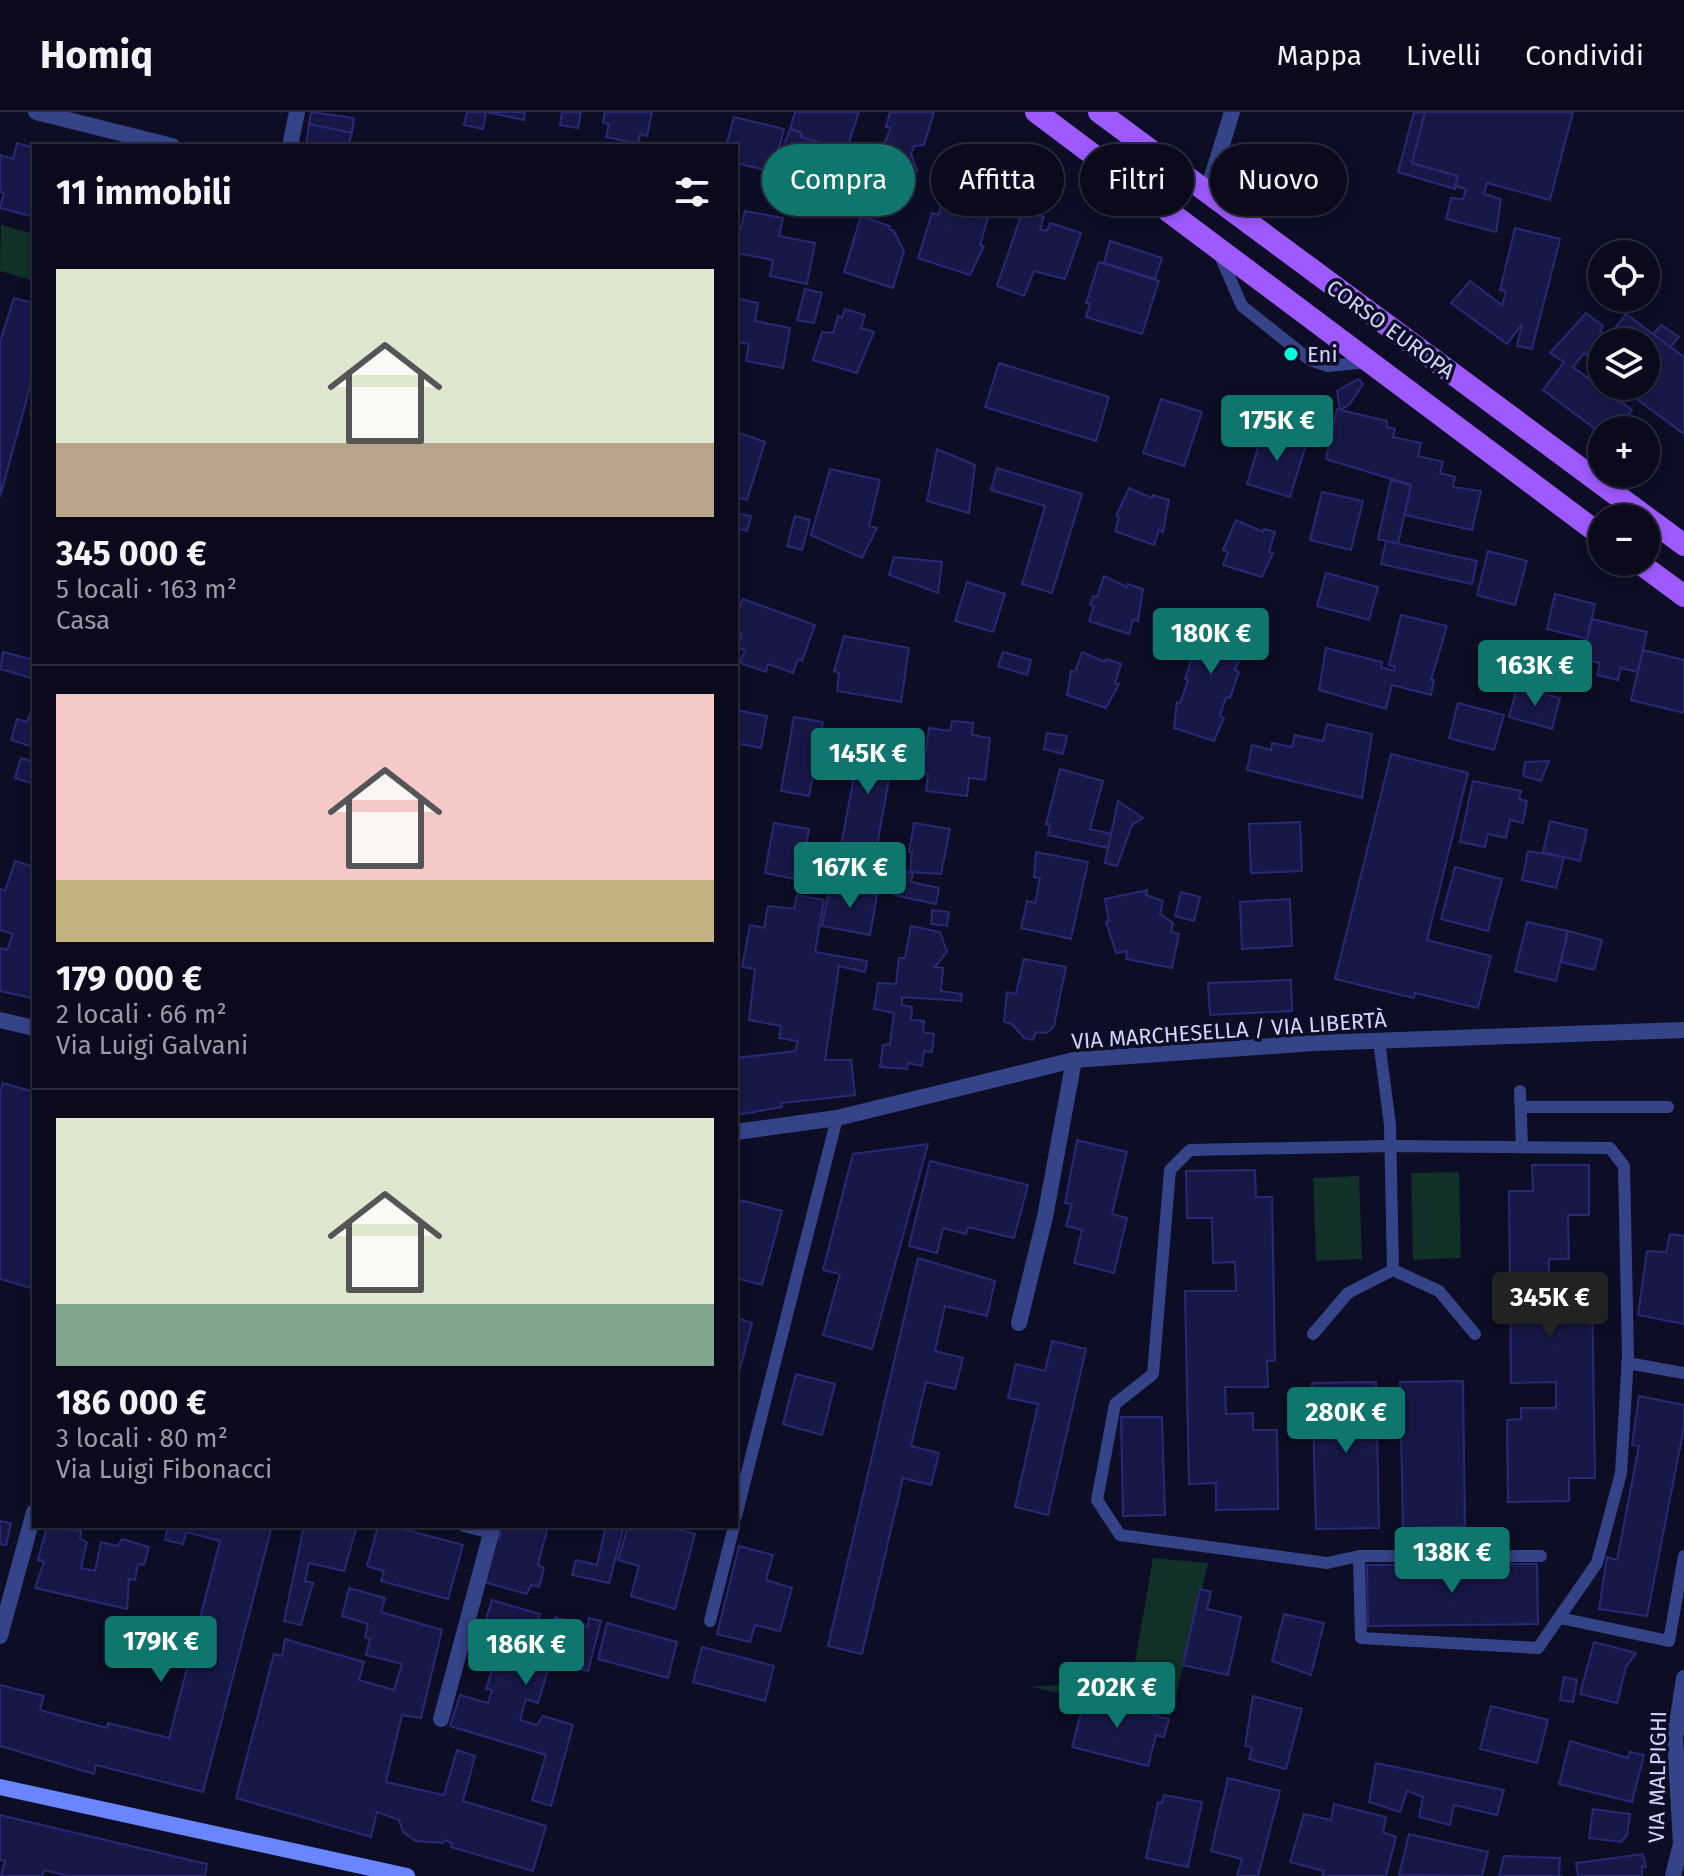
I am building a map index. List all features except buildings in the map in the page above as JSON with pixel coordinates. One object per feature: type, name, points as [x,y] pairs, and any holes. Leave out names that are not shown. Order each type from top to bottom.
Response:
[{"type":"main road","name":"CORSO EUROPA","points":[[1036,112],[1588,526]]},
{"type":"main road","name":"CORSO EUROPA","points":[[1099,112],[1684,545]]},
{"type":"main road","points":[[1657,576],[1684,596]]},
{"type":"main road","points":[[0,1787],[407,1876]]},
{"type":"street","points":[[36,112],[164,144]]},
{"type":"street","points":[[290,144],[297,112]]},
{"type":"street","points":[[1207,193],[1232,112]]},
{"type":"street","points":[[0,1020],[32,1028]]},
{"type":"street","name":"VIA MARCHESELLA / VIA LIBERTÀ","points":[[738,1132],[837,1118],[1074,1060],[1379,1041],[1684,1030]]},
{"type":"street","points":[[1019,1323],[1045,1217],[1074,1060]]},
{"type":"street","points":[[0,1636],[32,1519]]},
{"type":"street","points":[[441,1719],[492,1529]]},
{"type":"street","name":"VIA MALPIGHI","points":[[1673,1876],[1681,1844],[1675,1738],[1684,1678]]},
{"type":"lane","points":[[1217,248],[1242,306],[1287,343],[1319,364],[1369,362]]},
{"type":"lane","points":[[1379,1041],[1390,1146],[1393,1270]]},
{"type":"lane","points":[[1520,1091],[1522,1147]]},
{"type":"lane","points":[[1521,1107],[1668,1107]]},
{"type":"lane","points":[[738,1508],[837,1118]]},
{"type":"lane","points":[[1359,1556],[1361,1638],[1538,1648],[1560,1618],[1597,1563],[1621,1473],[1627,1363],[1624,1166],[1610,1148],[1390,1146],[1190,1150],[1170,1170],[1153,1374],[1115,1404],[1097,1500],[1120,1535],[1327,1563],[1359,1556],[1541,1556]]},
{"type":"lane","points":[[1393,1270],[1439,1291],[1475,1334]]},
{"type":"lane","points":[[1313,1334],[1348,1293],[1393,1270]]},
{"type":"lane","points":[[1627,1363],[1684,1373]]},
{"type":"lane","points":[[710,1621],[733,1528]]},
{"type":"lane","points":[[1560,1618],[1669,1641],[1684,1556]]},
{"type":"green space","points":[[1,225],[32,233],[32,280],[0,271]]},
{"type":"green space","points":[[1459,1172],[1461,1258],[1413,1260],[1411,1173]]},
{"type":"green space","points":[[1359,1176],[1362,1259],[1316,1261],[1313,1178]]},
{"type":"green space","points":[[1153,1558],[1208,1563],[1171,1716],[1031,1687],[1132,1679]]},
{"type":"place","name":"Eni","points":[[1291,354]]}]
